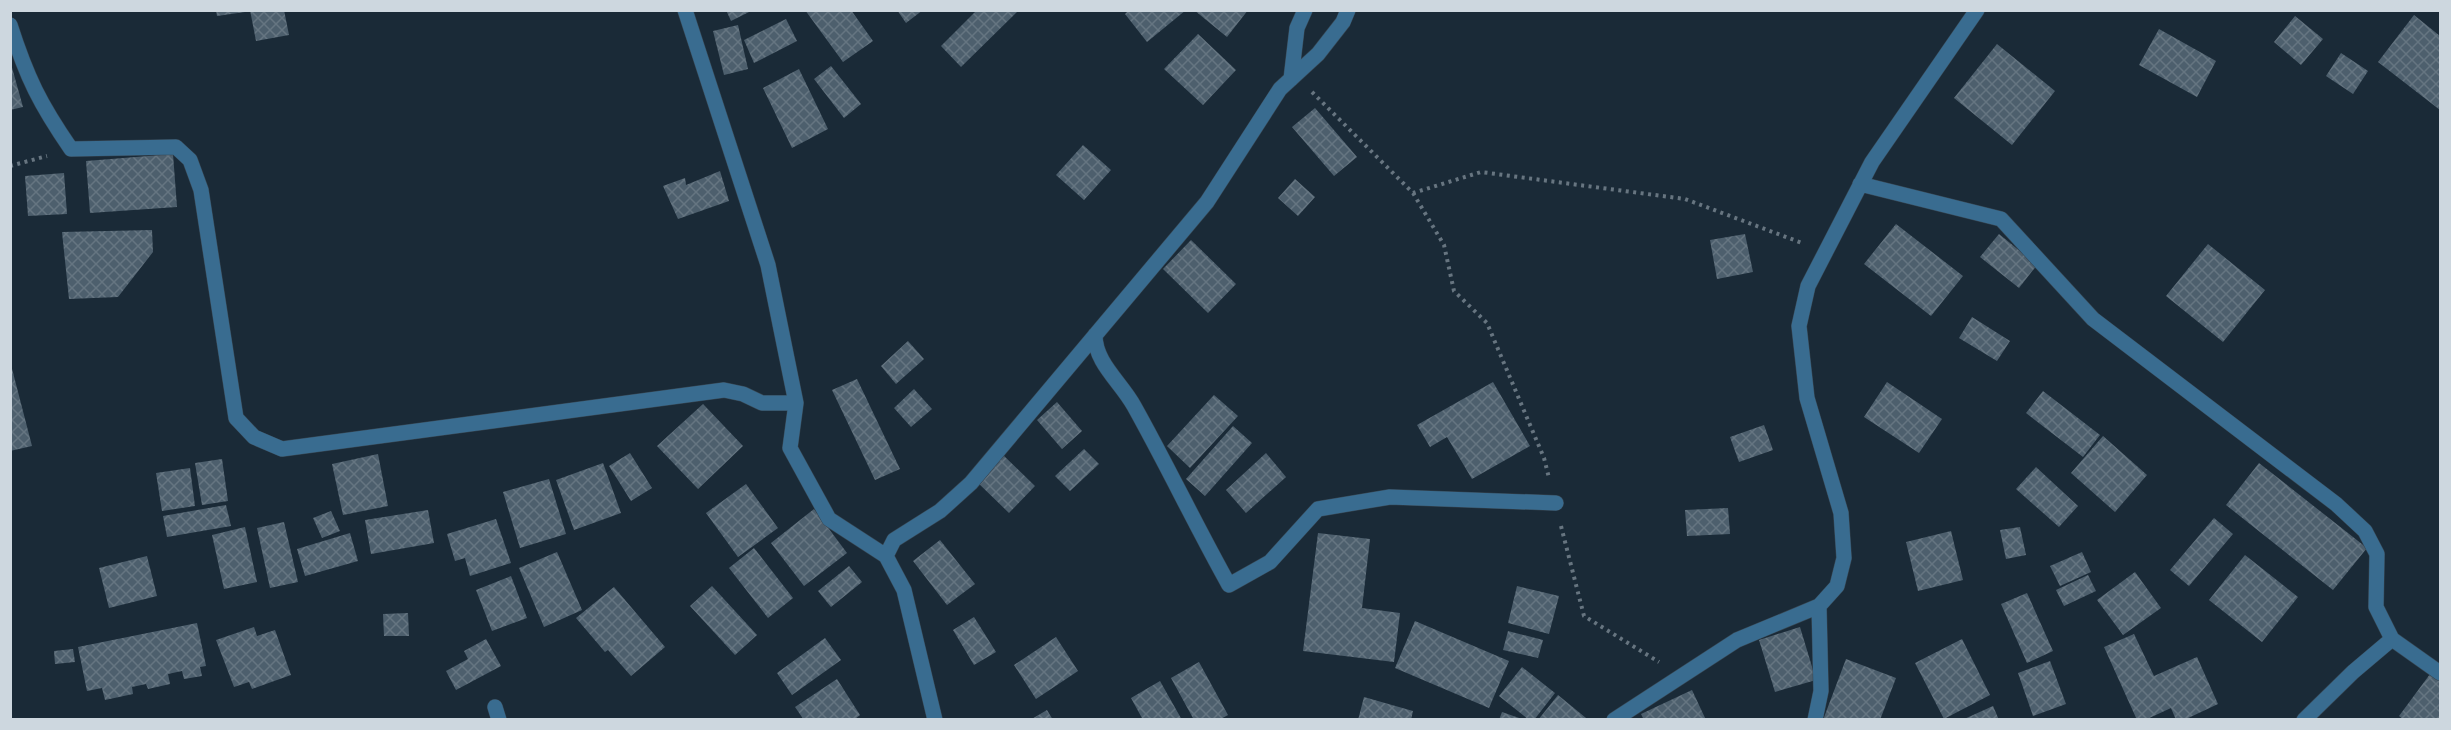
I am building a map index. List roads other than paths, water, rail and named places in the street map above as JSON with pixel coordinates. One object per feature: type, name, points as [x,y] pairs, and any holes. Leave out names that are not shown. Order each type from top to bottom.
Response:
[{"type":"street","points":[[685,10],[768,265],[796,402],[790,448],[829,519],[886,556],[904,590],[934,720]]},
{"type":"street","points":[[1291,79],[1297,28],[1305,10]]},
{"type":"street","points":[[886,556],[894,540],[940,511],[971,483],[1207,202],[1280,89],[1318,54],[1343,22],[1348,10]]},
{"type":"street","points":[[1614,720],[1737,640],[1820,606],[1837,586],[1844,558],[1841,513],[1807,398],[1799,326],[1808,286],[1860,184],[1977,10]]},
{"type":"street","points":[[10,25],[26,74],[36,96],[71,149],[176,147],[190,160],[201,190],[236,418],[254,437],[282,448],[724,390],[743,394],[762,403],[796,402]]},
{"type":"street","points":[[1860,184],[2001,219],[2093,319],[2336,504],[2365,531],[2377,554],[2376,607],[2391,639],[2440,673]]},
{"type":"street","points":[[1095,335],[1095,350],[1133,404],[1188,513],[1229,585],[1270,562],[1318,508],[1390,497],[1556,503]]},
{"type":"street","points":[[1815,720],[1821,691],[1820,606]]},
{"type":"street","points":[[2304,720],[2391,639]]}]
